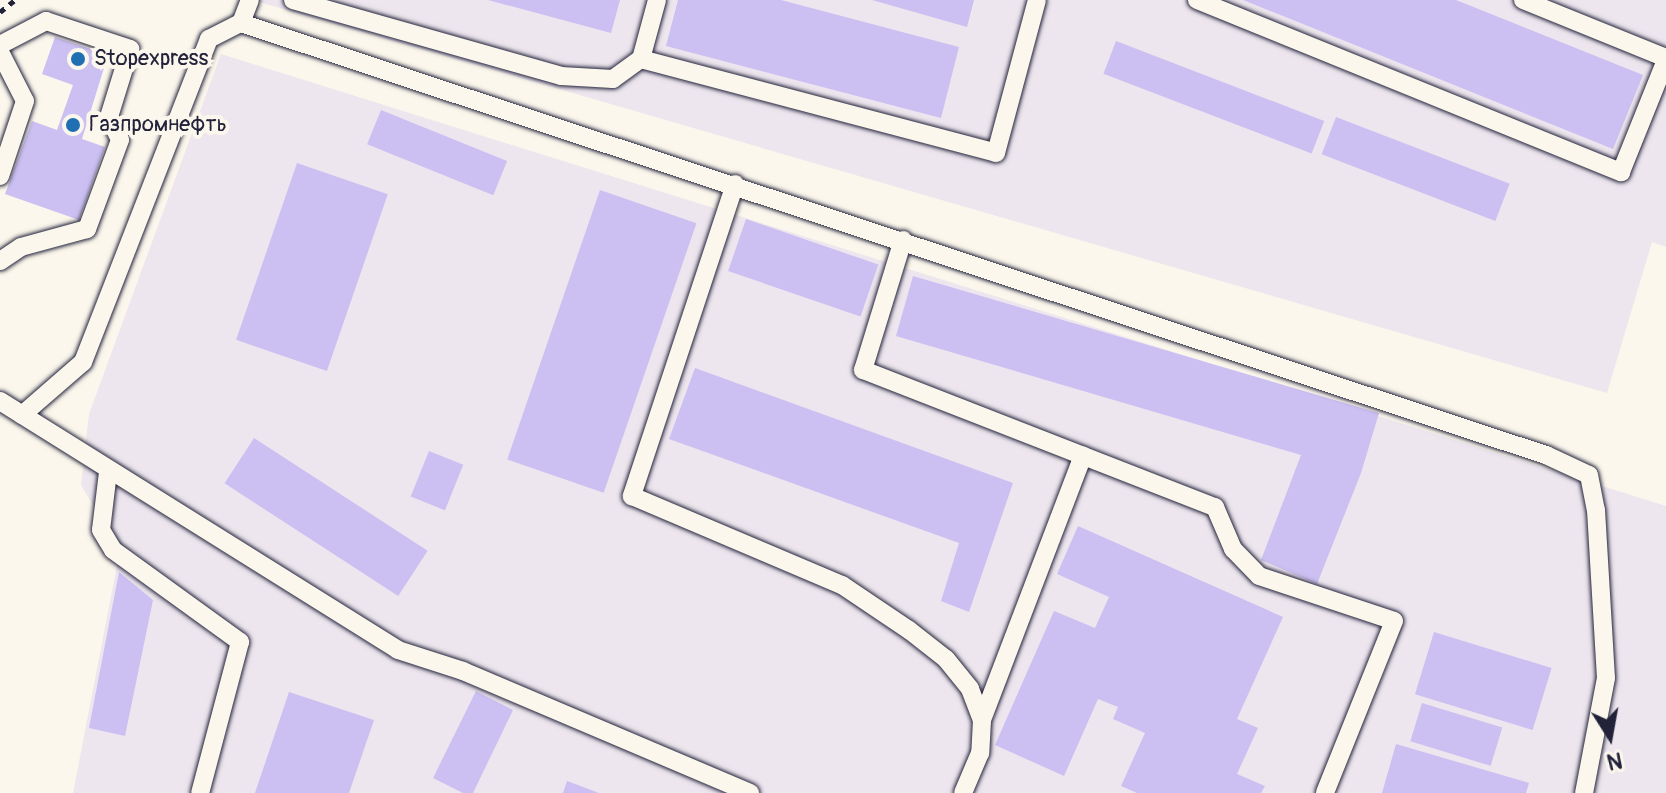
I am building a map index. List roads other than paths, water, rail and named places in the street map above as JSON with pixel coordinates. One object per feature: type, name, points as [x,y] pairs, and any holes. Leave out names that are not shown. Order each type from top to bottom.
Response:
[{"type":"lane","points":[[22,415],[83,362],[209,39],[241,23],[250,0]]},
{"type":"lane","points":[[293,0],[561,76],[613,79],[641,59],[657,0]]},
{"type":"lane","points":[[641,59],[996,153],[1037,0]]},
{"type":"lane","points":[[1195,1],[1621,172],[1666,59],[1523,0]]},
{"type":"lane","points":[[0,45],[46,21],[130,49],[109,117],[120,140],[87,229],[21,247],[0,261]]},
{"type":"lane","points":[[241,23],[735,184],[1546,455],[1589,475],[1596,510],[1606,678],[1584,793]]},
{"type":"lane","points":[[0,52],[25,101],[0,176]]},
{"type":"lane","points":[[735,184],[632,496],[842,585],[946,659],[970,689],[982,720]]},
{"type":"lane","points":[[903,240],[863,370],[1215,507],[1233,549],[1259,576],[1394,621],[1325,793]]},
{"type":"lane","points":[[0,401],[108,472],[398,650],[463,671],[750,793]]},
{"type":"lane","points":[[964,793],[980,753],[982,720],[1083,456]]},
{"type":"lane","points":[[108,472],[101,530],[113,550],[240,642],[200,793]]},
{"type":"place","name":"Stopexpress","points":[[78,59]]},
{"type":"place","name":"Газпромнефть","points":[[73,125]]}]
